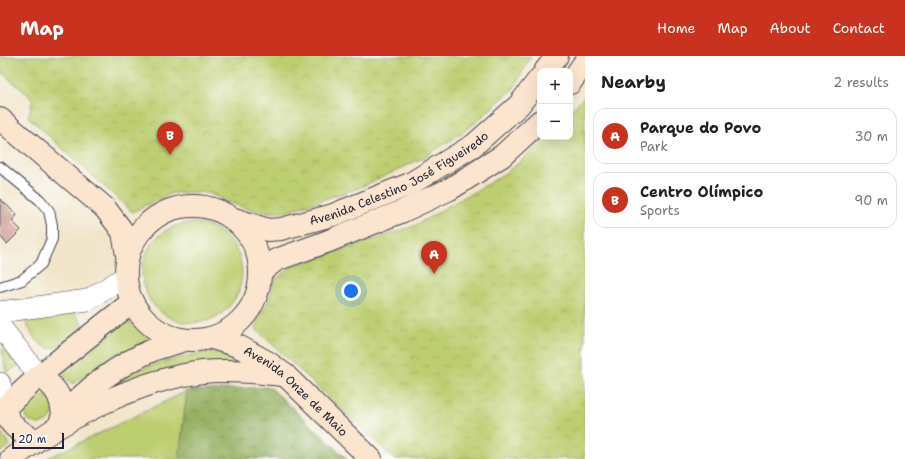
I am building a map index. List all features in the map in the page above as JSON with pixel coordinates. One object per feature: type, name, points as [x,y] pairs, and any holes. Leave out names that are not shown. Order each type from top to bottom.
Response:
[{"type":"street","points":[[547,68],[557,56]]},
{"type":"street","points":[[573,79],[585,62]]},
{"type":"street","name":"Avenida Celestino José Figueiredo","points":[[234,219],[268,230],[281,229],[333,215],[410,184],[474,145],[519,105],[537,82]]},
{"type":"street","points":[[1,120],[104,208],[123,232],[127,255],[125,277],[132,302],[148,324],[163,333],[186,340]]},
{"type":"street","points":[[261,272],[276,260],[396,214],[450,189],[502,156],[537,124]]},
{"type":"street","points":[[11,459],[51,429],[83,395],[106,376],[152,350],[186,340],[212,338],[229,330],[243,319],[256,299],[261,272],[258,252],[247,232],[234,219],[213,208],[186,206],[164,212],[150,220],[135,238],[127,255]]},
{"type":"street","points":[[0,312],[88,300],[125,277]]},
{"type":"street","points":[[2,409],[39,376],[132,302]]},
{"type":"street","points":[[0,326],[39,376],[48,381],[57,391],[62,402],[51,429]]},
{"type":"street","name":"Avenida Onze de Maio","points":[[212,338],[238,346],[269,363],[284,375],[371,459]]},
{"type":"street","points":[[0,383],[2,409],[10,423],[17,429],[51,429],[107,401],[139,388],[168,379],[203,372],[284,375]]},
{"type":"lane","points":[[0,167],[40,200],[49,211],[52,225],[52,239],[41,264],[22,280],[0,287]]},
{"type":"green space","points":[[0,56],[531,56],[514,88],[470,127],[423,158],[359,188],[284,212],[263,212],[241,207],[206,192],[172,193],[132,212],[28,117],[33,99],[0,71]]},
{"type":"green space","points":[[585,96],[585,459],[394,459],[254,327],[267,304],[274,281],[292,266],[414,226],[498,178],[519,163],[541,140],[573,140],[573,108]]},
{"type":"green space","points":[[192,223],[211,226],[228,237],[239,254],[242,273],[239,292],[228,309],[211,320],[192,323],[173,320],[156,309],[145,292],[142,273],[145,254],[156,237],[173,226]]},
{"type":"green space","points":[[73,311],[84,327],[66,342],[53,348],[47,347],[36,340],[22,316]]},
{"type":"green space","points":[[127,321],[153,339],[114,355],[72,384],[62,373]]},
{"type":"green space","points":[[2,348],[19,365],[6,373]]},
{"type":"green space","points":[[203,352],[230,355],[254,365],[90,403],[117,382],[135,371]]},
{"type":"green space","points":[[270,387],[347,459],[179,459],[187,391]]},
{"type":"green space","points":[[187,391],[179,459],[46,459]]},
{"type":"green space","points":[[39,394],[45,395],[53,403],[53,415],[45,423],[39,424],[33,423],[25,415],[24,409],[25,403],[33,395]]},
{"type":"green space","points":[[0,431],[10,445],[0,453]]},
{"type":"building","points":[[0,199],[17,215],[12,221],[21,230],[7,244],[0,236]]},
{"type":"place","name":"Centro Olímpico","points":[[170,155]]},
{"type":"place","name":"Parque do Povo","points":[[434,274]]}]
